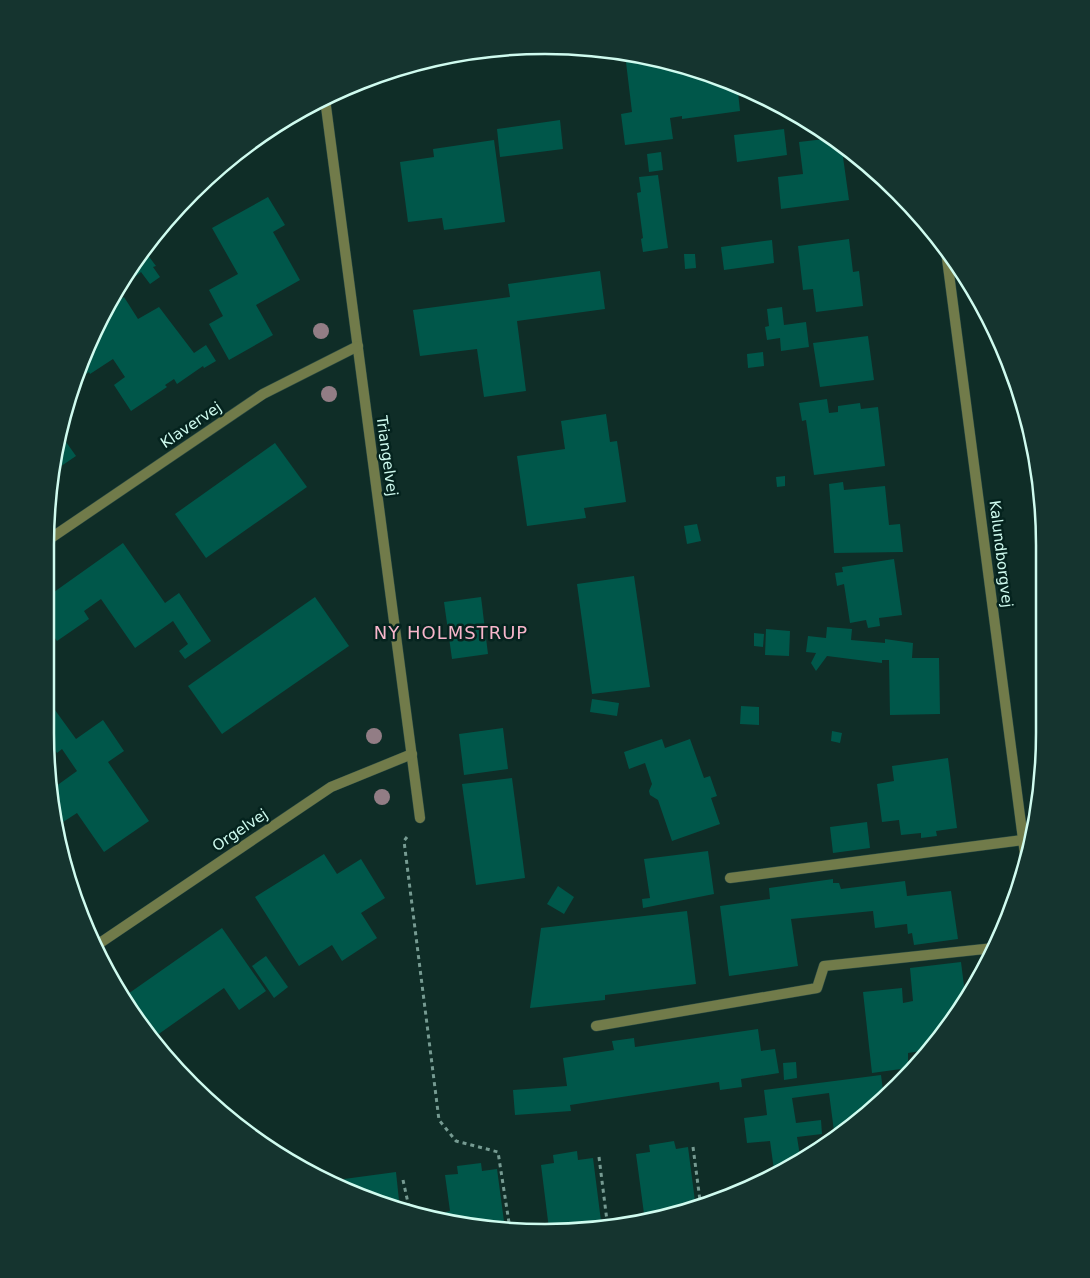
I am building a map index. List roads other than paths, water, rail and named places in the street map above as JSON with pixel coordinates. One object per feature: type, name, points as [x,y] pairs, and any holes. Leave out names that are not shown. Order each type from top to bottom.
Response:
[{"type":"street","name":"Triangelvej","points":[[326,105],[420,818]]},
{"type":"street","name":"Kalundborgvej","points":[[948,264],[1024,844]]},
{"type":"street","name":"Klavervej","points":[[54,536],[263,394],[358,346]]},
{"type":"street","name":"Orgelvej","points":[[101,943],[331,787],[412,754]]},
{"type":"street","points":[[730,878],[1023,840]]},
{"type":"street","points":[[596,1026],[817,988],[824,966],[987,949]]},
{"type":"district","name":"NY HOLMSTRUP","points":[[451,633]]}]
